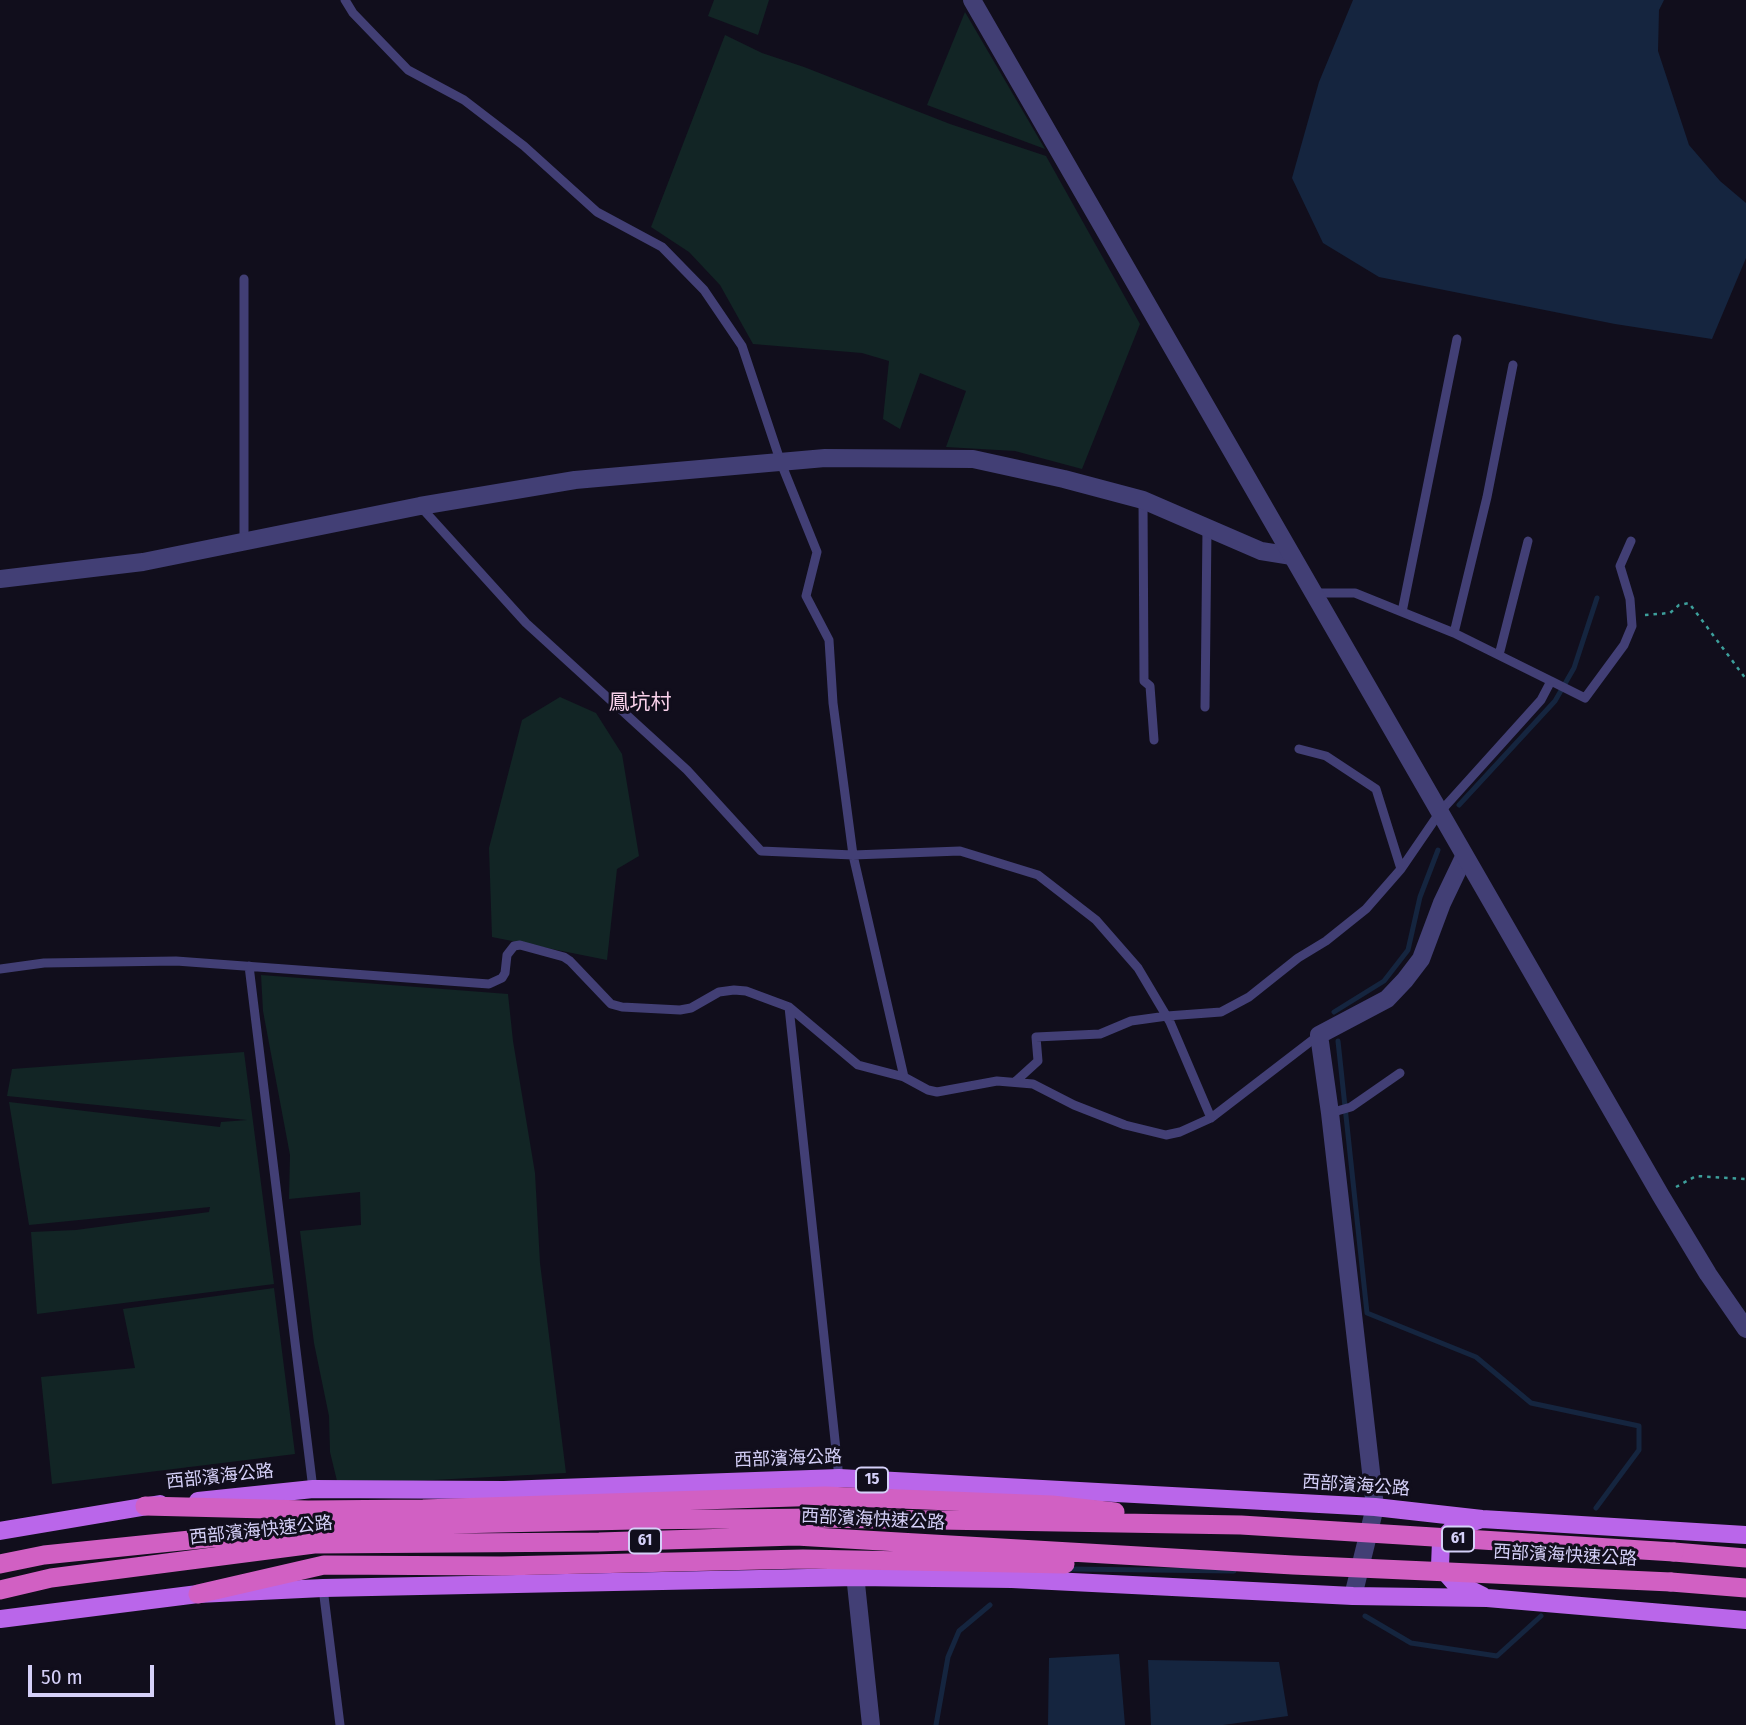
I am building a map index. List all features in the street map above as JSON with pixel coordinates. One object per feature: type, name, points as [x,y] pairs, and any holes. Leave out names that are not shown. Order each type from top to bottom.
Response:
[{"type":"highway","points":[[145,1506],[309,1510],[825,1496],[1052,1505],[1241,1525]]},
{"type":"highway","name":"西部濱海快速公路","points":[[0,1564],[44,1555],[317,1527],[816,1518],[1241,1525],[1746,1558]]},
{"type":"highway","name":"西部濱海快速公路","points":[[0,1590],[51,1578],[314,1544],[599,1542],[796,1536],[1746,1588]]},
{"type":"highway","points":[[198,1594],[324,1566],[502,1566],[803,1559],[1036,1564],[1293,1565]]},
{"type":"main road","name":"西部濱海公路","points":[[0,1531],[145,1506],[313,1489],[503,1490],[839,1478],[1375,1507],[1482,1519],[1746,1535]]},
{"type":"main road","points":[[1482,1519],[1452,1529],[1441,1541],[1440,1566],[1453,1581],[1487,1598]]},
{"type":"main road","points":[[0,1619],[198,1594],[323,1588],[856,1577],[1012,1579],[1353,1596],[1487,1598],[1746,1620]]},
{"type":"street","points":[[972,0],[1661,1196],[1708,1274],[1746,1329]]},
{"type":"street","points":[[0,579],[144,562],[420,506],[575,480],[825,458],[973,459],[1064,478],[1143,500],[1261,551],[1292,556]]},
{"type":"street","points":[[1353,1596],[1375,1507],[1319,1035],[1387,999],[1405,980],[1421,959],[1442,903],[1465,857]]},
{"type":"street","points":[[839,1478],[856,1577],[871,1725]]},
{"type":"lane","points":[[345,0],[352,13],[408,70],[464,100],[524,146],[597,212],[662,247],[704,290],[742,346],[781,463],[817,552],[806,596],[829,640],[833,703],[853,855],[904,1077]]},
{"type":"lane","points":[[244,279],[244,541]]},
{"type":"lane","points":[[1402,612],[1457,340]]},
{"type":"lane","points":[[1454,633],[1487,497],[1513,365]]},
{"type":"lane","points":[[1143,500],[1144,681],[1150,686],[1154,740]]},
{"type":"lane","points":[[420,506],[526,623],[687,769],[761,851],[853,855],[960,851],[1038,875],[1096,920],[1138,968],[1167,1016],[1211,1118]]},
{"type":"lane","points":[[1205,707],[1207,528]]},
{"type":"lane","points":[[1499,655],[1528,541]]},
{"type":"lane","points":[[1313,593],[1355,593],[1454,633],[1585,698],[1624,645],[1632,626],[1620,566],[1631,541]]},
{"type":"lane","points":[[1016,1081],[1038,1061],[1036,1037],[1100,1034],[1131,1021],[1221,1012],[1249,997],[1298,958],[1326,940],[1366,909],[1401,869],[1440,812],[1541,700],[1551,681]]},
{"type":"lane","points":[[1299,749],[1326,756],[1376,789],[1401,869]]},
{"type":"lane","points":[[0,969],[44,963],[176,961],[489,984],[502,978],[507,955],[514,946],[520,945],[564,957],[579,968],[601,996],[611,1004],[680,1010],[719,992],[746,991],[789,1007],[858,1065],[904,1077],[928,1090],[937,1092],[997,1081],[1033,1084],[1074,1105],[1125,1125],[1166,1135],[1180,1132],[1211,1118],[1319,1035]]},
{"type":"lane","points":[[249,966],[313,1489]]},
{"type":"lane","points":[[789,1007],[839,1478]]},
{"type":"lane","points":[[1330,1113],[1351,1107],[1400,1073]]},
{"type":"lane","points":[[323,1588],[340,1725]]},
{"type":"path","points":[[1631,613],[1670,613],[1679,605],[1689,603],[1746,680]]},
{"type":"path","points":[[1661,1196],[1696,1176],[1746,1180]]},
{"type":"green space","points":[[714,0],[769,0],[758,35],[708,16]]},
{"type":"green space","points":[[965,12],[1045,149],[927,105]]},
{"type":"green space","points":[[725,35],[762,53],[950,124],[1046,156],[1140,324],[1082,469],[1015,451],[946,447],[966,391],[920,373],[900,429],[883,419],[889,361],[862,353],[753,344],[720,285],[689,252],[651,227]]},
{"type":"green space","points":[[560,697],[596,713],[622,754],[639,856],[617,869],[607,960],[492,937],[489,848],[522,720]]},
{"type":"green space","points":[[261,975],[508,994],[535,1173],[540,1263],[566,1473],[338,1485],[330,1452],[329,1416],[314,1343],[300,1231],[361,1225],[360,1192],[289,1199],[290,1155],[263,1011]]},
{"type":"green space","points":[[244,1052],[274,1284],[37,1314],[31,1232],[76,1230],[209,1212],[210,1207],[29,1225],[9,1102],[220,1127],[221,1122],[247,1120],[7,1096],[12,1069]]},
{"type":"green space","points":[[274,1288],[295,1454],[52,1484],[41,1377],[135,1368],[123,1309]]},
{"type":"water","points":[[1353,0],[1664,0],[1659,10],[1658,51],[1689,145],[1720,181],[1746,203],[1746,258],[1712,339],[1615,324],[1379,277],[1323,243],[1292,178],[1319,82]]},
{"type":"water","points":[[1119,1654],[1125,1725],[1048,1725],[1049,1658]]},
{"type":"water","points":[[1148,1660],[1279,1662],[1288,1716],[1223,1725],[1151,1725]]},
{"type":"waterway","points":[[1459,805],[1555,701],[1574,668],[1597,598]]},
{"type":"waterway","points":[[1334,1012],[1384,981],[1408,950],[1420,897],[1438,850]]},
{"type":"waterway","points":[[1338,1041],[1367,1313],[1476,1357],[1531,1403],[1639,1426],[1639,1450],[1596,1508]]},
{"type":"waterway","points":[[1069,1569],[1234,1571]]},
{"type":"waterway","points":[[936,1725],[948,1657],[959,1631],[990,1605]]},
{"type":"waterway","points":[[1365,1616],[1411,1643],[1497,1656],[1541,1616]]},
{"type":"district","name":"鳳坑村","points":[[640,703]]}]
